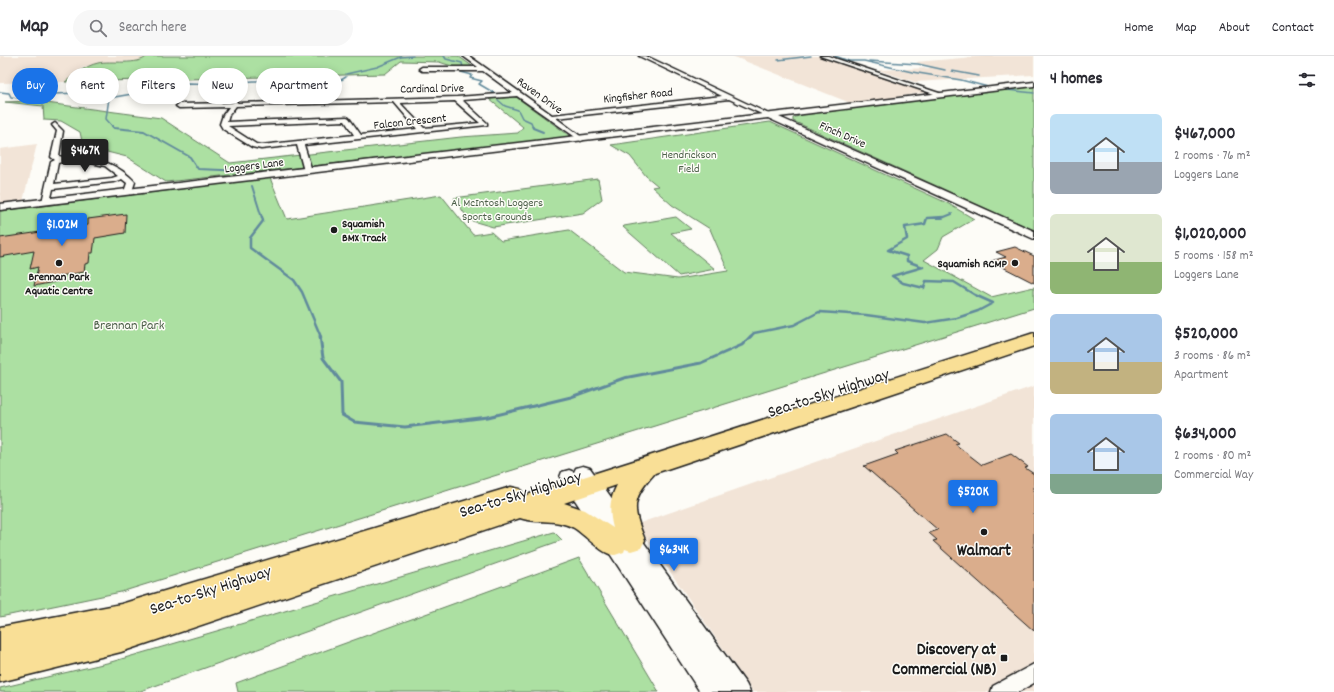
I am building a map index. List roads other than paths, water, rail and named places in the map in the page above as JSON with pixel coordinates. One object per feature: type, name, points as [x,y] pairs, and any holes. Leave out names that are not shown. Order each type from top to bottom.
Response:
[{"type":"highway","name":"Sea-to-Sky Highway","points":[[0,641],[121,617],[580,481],[1034,325]]},
{"type":"highway","name":"Sea-to-Sky Highway","points":[[580,481],[648,466],[1034,339]]},
{"type":"highway","points":[[493,516],[544,510],[567,512],[622,542],[624,524],[621,512],[622,503],[628,488],[648,466]]},
{"type":"highway","points":[[493,516],[580,481]]},
{"type":"highway","name":"Sea-to-Sky Highway","points":[[0,667],[121,638],[493,516]]},
{"type":"street","name":"Raven Drive","points":[[466,56],[581,139]]},
{"type":"street","name":"Finch Drive","points":[[642,56],[770,116],[1034,235]]},
{"type":"street","points":[[823,56],[942,95]]},
{"type":"street","points":[[422,69],[484,69]]},
{"type":"street","name":"Loggers Lane","points":[[0,208],[1034,84]]},
{"type":"street","name":"Cardinal Drive","points":[[248,103],[457,99],[517,94]]},
{"type":"street","name":"Kingfisher Road","points":[[550,116],[729,97]]},
{"type":"street","name":"Falcon Crescent","points":[[224,124],[228,130],[257,146],[485,124],[457,99]]},
{"type":"street","points":[[397,100],[397,103],[423,131]]},
{"type":"street","name":"Cardinal Drive","points":[[179,106],[216,104]]},
{"type":"street","points":[[234,104],[224,117],[224,124],[347,120],[359,137]]},
{"type":"street","points":[[55,124],[60,131],[55,157],[60,159]]},
{"type":"street","points":[[300,143],[308,171]]},
{"type":"street","points":[[46,202],[55,162],[60,159],[73,157],[107,164],[131,182],[128,192]]},
{"type":"street","points":[[50,187],[112,180],[124,176]]},
{"type":"street","points":[[580,481],[622,542],[737,692]]},
{"type":"street","points":[[622,542],[714,692]]},
{"type":"street","points":[[1000,692],[1034,673]]},
{"type":"waterway","points":[[346,74],[377,67],[401,57],[413,56]]},
{"type":"waterway","points":[[444,56],[446,59],[462,63],[463,68]]},
{"type":"waterway","points":[[778,60],[811,56]]},
{"type":"waterway","points":[[835,56],[849,61],[864,61],[912,72],[961,80],[992,88]]},
{"type":"waterway","points":[[869,61],[918,64],[945,70]]},
{"type":"waterway","points":[[952,71],[979,76]]},
{"type":"waterway","points":[[461,72],[472,75],[470,78],[482,81],[479,84],[496,94]]},
{"type":"waterway","points":[[119,96],[132,94],[141,90],[188,83],[216,84],[254,81],[341,80],[346,77]]},
{"type":"waterway","points":[[998,89],[1034,93]]},
{"type":"waterway","points":[[0,92],[9,93],[11,97],[26,99],[66,93]]},
{"type":"waterway","points":[[498,100],[505,106],[518,110],[522,118],[531,122],[533,127]]},
{"type":"waterway","points":[[108,104],[106,119],[113,127]]},
{"type":"waterway","points":[[532,126],[533,128],[543,132]]},
{"type":"waterway","points":[[113,127],[144,131],[190,157],[198,169],[245,171]]},
{"type":"waterway","points":[[252,186],[262,218]]},
{"type":"waterway","points":[[927,218],[942,218],[952,214]]},
{"type":"waterway","points":[[262,217],[263,221],[250,238],[250,248],[294,280],[302,292],[321,337]]},
{"type":"waterway","points":[[927,218],[944,217]]},
{"type":"waterway","points":[[320,336],[323,358],[341,382],[342,415],[354,422],[405,427],[488,417],[571,397],[624,378],[701,363],[742,345],[754,333],[794,325],[819,312],[866,315],[925,323],[957,318],[978,311],[993,303],[975,295],[954,282],[926,281],[924,288],[903,283],[892,276],[923,267],[907,261],[907,256],[888,250],[907,239],[905,227],[925,224],[927,218]]},
{"type":"place","name":"Squamish BMX Track","points":[[334,230]]},
{"type":"place","name":"Brennan Park Aquatic Centre","points":[[59,263]]},
{"type":"place","name":"Squamish RCMP","points":[[1015,263]]},
{"type":"place","name":"Walmart","points":[[984,532]]},
{"type":"place","name":"Discovery at Commercial (NB)","points":[[1004,658]]},
{"type":"park label","name":"Hendrickson Field","points":[[689,161]]},
{"type":"park label","name":"Al McIntosh Loggers Sports Grounds","points":[[497,209]]},
{"type":"park label","name":"Brennan Park","points":[[129,324]]}]
